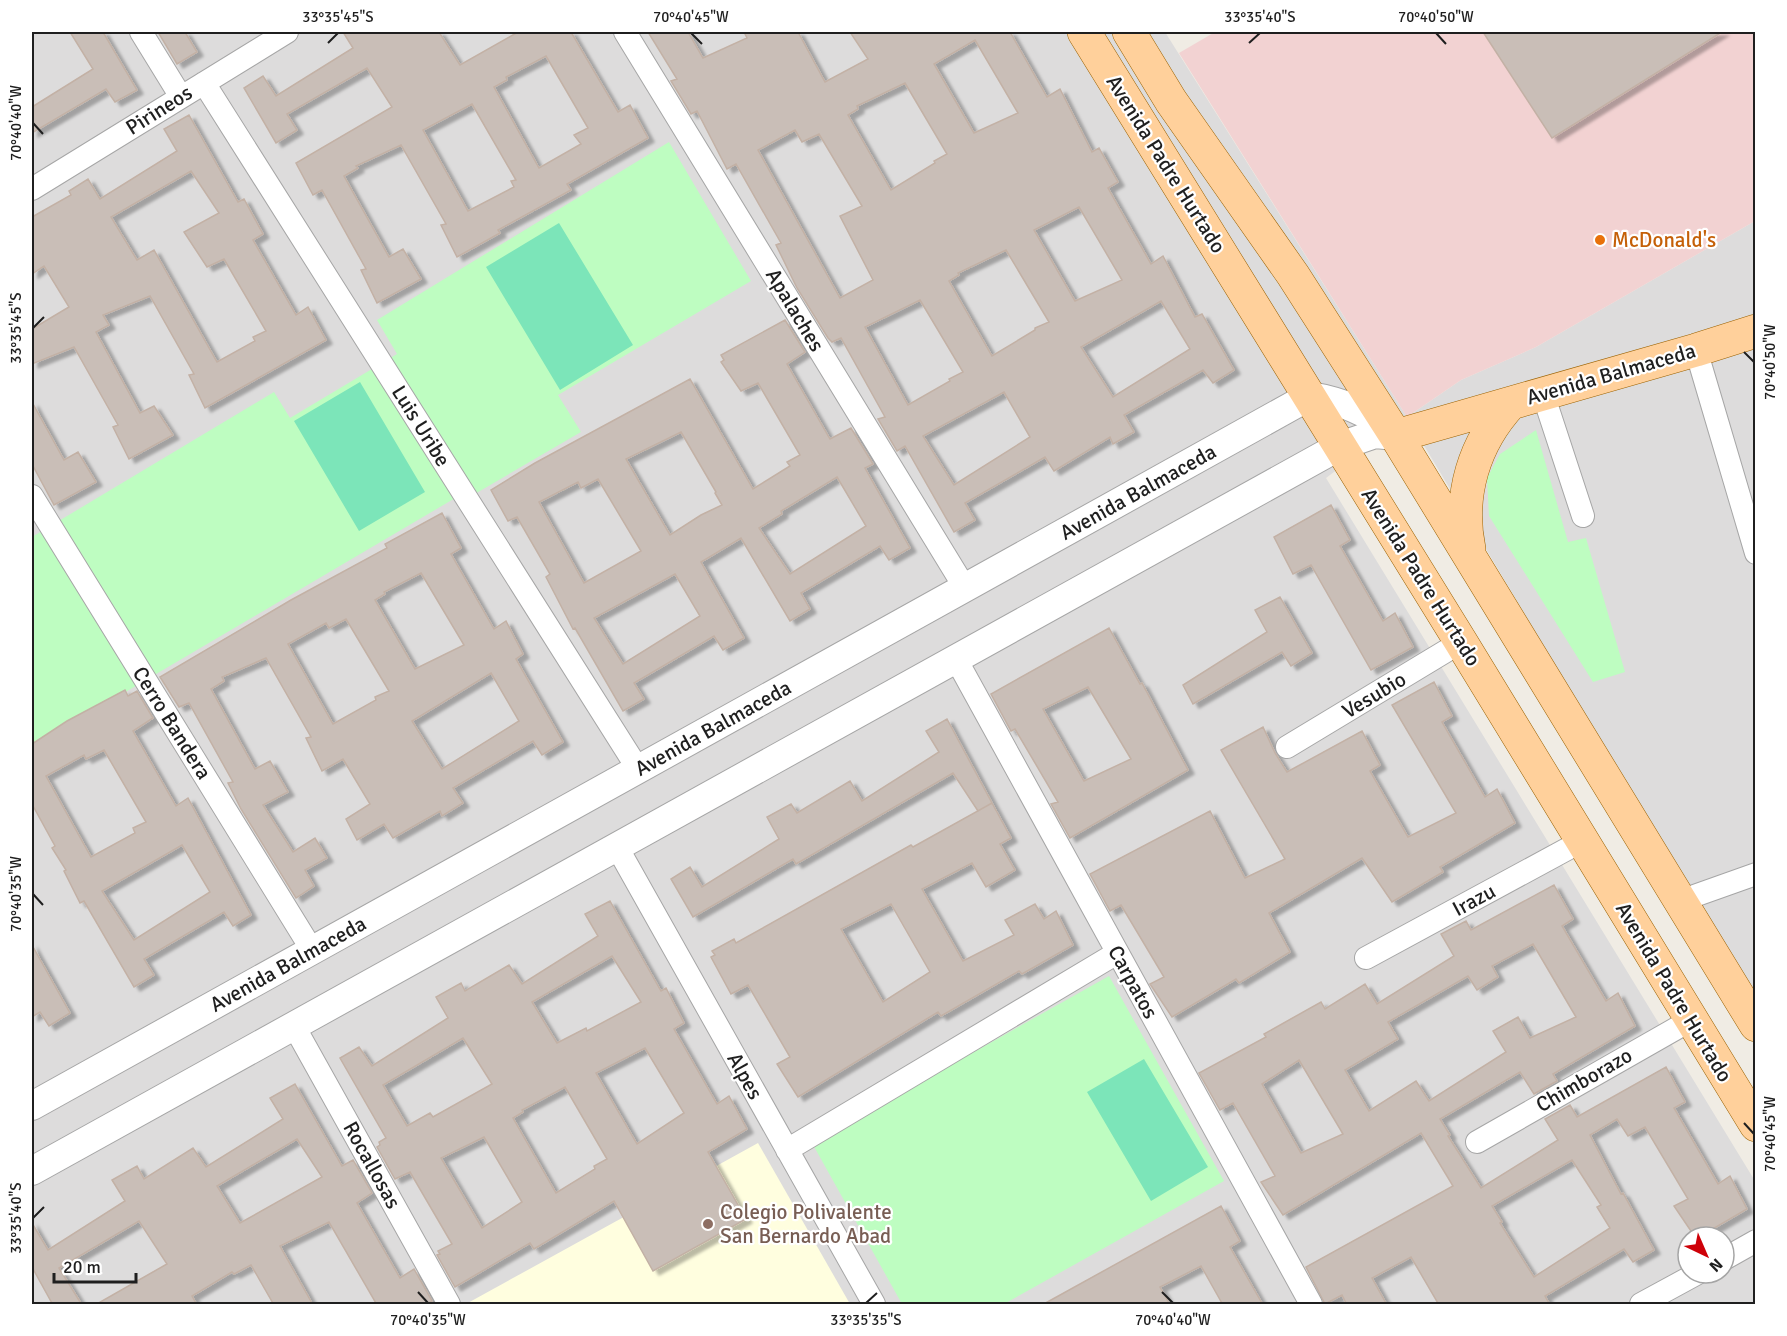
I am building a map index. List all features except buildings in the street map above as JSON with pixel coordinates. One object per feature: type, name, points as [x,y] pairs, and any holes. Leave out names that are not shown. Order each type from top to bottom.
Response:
[{"type":"main road","name":"Avenida Padre Hurtado","points":[[1084,32],[1310,396],[1755,1125]]},
{"type":"main road","name":"Avenida Padre Hurtado","points":[[1129,32],[1171,100],[1293,275],[1396,436],[1755,1025]]},
{"type":"main road","name":"Avenida Balmaceda","points":[[1396,436],[1755,331]]},
{"type":"main road","points":[[1472,560],[1465,518],[1470,476],[1485,436],[1511,403]]},
{"type":"street","points":[[141,32],[181,97]]},
{"type":"street","name":"Pirineos","points":[[32,189],[287,32]]},
{"type":"street","name":"Apalaches","points":[[625,32],[965,588]]},
{"type":"street","name":"Luis Uribe","points":[[204,83],[638,770]]},
{"type":"street","points":[[1696,350],[1755,553]]},
{"type":"street","points":[[1543,394],[1583,516]]},
{"type":"street","points":[[1310,396],[1329,399],[1356,408],[1381,423],[1396,436]]},
{"type":"street","name":"Avenida Balmaceda","points":[[32,1106],[1310,396]]},
{"type":"street","name":"Avenida Balmaceda","points":[[32,1171],[1340,446],[1376,434],[1396,436]]},
{"type":"street","name":"Cerro Bandera","points":[[32,496],[312,950]]},
{"type":"street","name":"Vesubio","points":[[1287,747],[1461,642]]},
{"type":"street","name":"Carpatos","points":[[956,659],[1311,1305]]},
{"type":"street","name":"Irazu","points":[[1366,958],[1582,841]]},
{"type":"street","name":"Alpes","points":[[616,847],[874,1305]]},
{"type":"street","points":[[1680,901],[1755,874]]},
{"type":"street","points":[[787,1150],[1117,953]]},
{"type":"street","name":"Chimborazo","points":[[1477,1142],[1691,1020]]},
{"type":"street","name":"Rocallosas","points":[[294,1026],[450,1305]]},
{"type":"street","points":[[1736,1252],[1755,1241]]},
{"type":"street","points":[[1641,1305],[1677,1285]]},
{"type":"shaded area","points":[[32,32],[1165,32],[1407,417],[1326,478],[1755,1181],[1755,1304],[32,1304]]},
{"type":"shaded area","points":[[1215,32],[1755,32],[1755,221],[1536,347],[1461,380],[1407,417],[1179,53]]},
{"type":"shaded area","points":[[1755,221],[1755,999],[1407,417],[1461,380],[1536,347]]},
{"type":"shaded area","name":"Colegio Polivalente San Bernardo Abad","points":[[758,1143],[850,1304],[466,1304]]},
{"type":"green space","points":[[669,142],[751,281],[558,395],[581,432],[461,502],[457,497],[32,747],[32,537],[274,392],[290,418],[397,354],[377,320]]},
{"type":"green space","points":[[559,223],[633,345],[560,390],[486,267]]},
{"type":"green space","points":[[360,382],[425,492],[359,531],[294,421]]},
{"type":"green space","points":[[1536,430],[1568,542],[1586,538],[1625,672],[1593,682],[1489,516],[1487,478],[1500,454]]},
{"type":"green space","points":[[1109,976],[1224,1181],[1004,1304],[902,1304],[812,1143]]},
{"type":"green space","points":[[1144,1059],[1208,1167],[1151,1201],[1087,1092]]},
{"type":"place","name":"McDonald's","points":[[1600,240]]},
{"type":"place","name":"Colegio Polivalente San Bernardo Abad","points":[[708,1224]]}]
